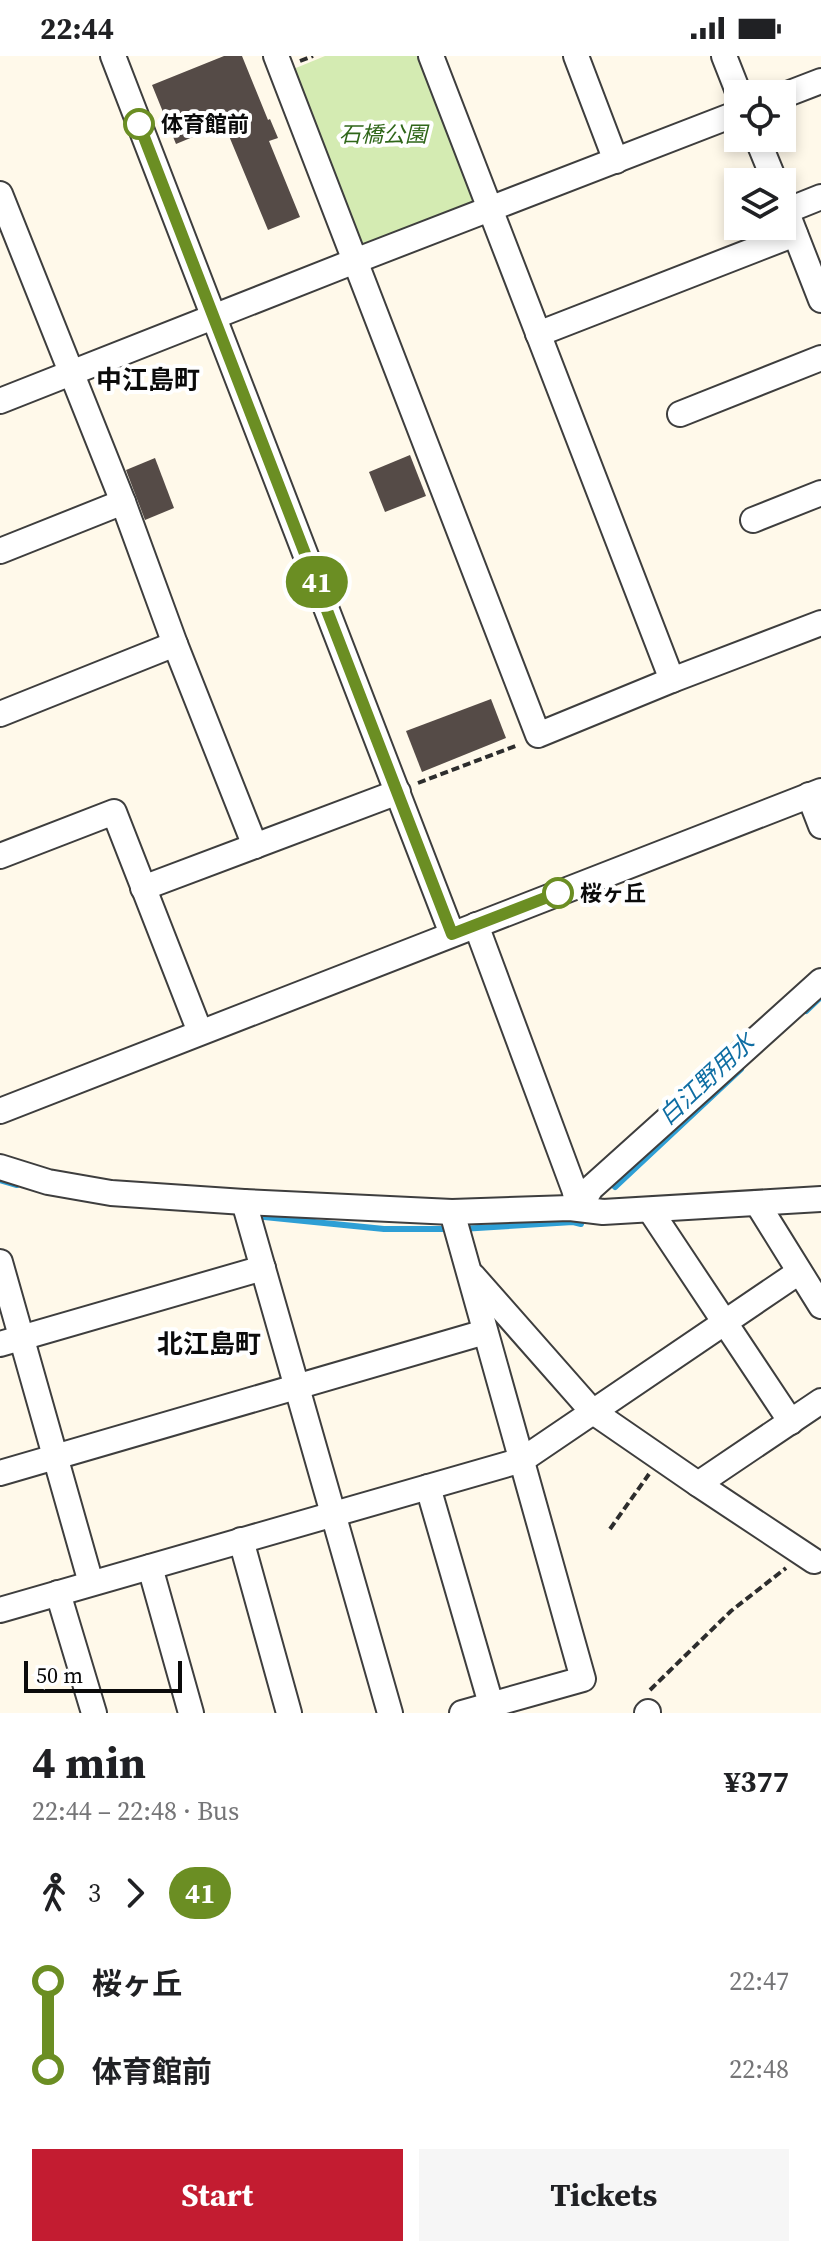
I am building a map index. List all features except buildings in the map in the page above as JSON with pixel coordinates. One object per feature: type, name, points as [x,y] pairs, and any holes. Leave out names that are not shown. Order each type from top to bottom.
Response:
[{"type":"street","points":[[113,56],[215,318],[407,788],[452,934]]},
{"type":"street","points":[[276,56],[538,735],[821,623]]},
{"type":"street","points":[[431,56],[672,680]]},
{"type":"street","points":[[576,56],[616,161]]},
{"type":"street","points":[[724,56],[733,80]]},
{"type":"street","points":[[796,91],[821,81]]},
{"type":"street","points":[[0,401],[724,119]]},
{"type":"street","points":[[0,194],[10,248],[71,374],[255,846]]},
{"type":"street","points":[[796,202],[821,197]]},
{"type":"street","points":[[796,237],[821,300]]},
{"type":"street","points":[[538,334],[780,240]]},
{"type":"street","points":[[680,414],[821,358]]},
{"type":"street","points":[[753,520],[821,493]]},
{"type":"street","points":[[0,551],[123,502]]},
{"type":"street","points":[[2,709],[175,644]]},
{"type":"street","points":[[143,888],[407,788]]},
{"type":"street","points":[[0,1111],[815,793],[821,826]]},
{"type":"street","points":[[0,856],[114,812],[200,1032]]},
{"type":"street","points":[[476,925],[579,1208]]},
{"type":"street","points":[[579,1208],[591,1188],[821,981]]},
{"type":"street","points":[[0,1167],[48,1182],[111,1193],[244,1202],[455,1223],[579,1208],[603,1212],[821,1199]]},
{"type":"street","points":[[244,1202],[390,1713]]},
{"type":"street","points":[[757,1203],[821,1306]]},
{"type":"street","points":[[650,1210],[791,1422]]},
{"type":"street","points":[[455,1223],[583,1679],[462,1713]]},
{"type":"street","points":[[0,1262],[10,1341],[54,1457],[91,1583]]},
{"type":"street","points":[[10,1341],[263,1268]]},
{"type":"street","points":[[469,1271],[592,1411],[809,1558]]},
{"type":"street","points":[[0,1610],[522,1460],[799,1272]]},
{"type":"street","points":[[0,1473],[485,1332]]},
{"type":"street","points":[[698,1484],[821,1401]]},
{"type":"street","points":[[428,1487],[491,1704]]},
{"type":"street","points":[[241,1540],[289,1713]]},
{"type":"street","points":[[150,1567],[191,1713]]},
{"type":"street","points":[[58,1593],[94,1713]]},
{"type":"path","points":[[407,788],[538,735]]},
{"type":"path","points":[[610,1529],[660,1459]]},
{"type":"path","points":[[647,1713],[644,1704],[647,1693],[731,1611],[809,1558]]},
{"type":"green space","name":"石橋公園","points":[[325,56],[422,56],[476,198],[468,209],[365,250],[358,245],[291,70]]},
{"type":"waterway","name":"白江野用水","points":[[806,1011],[821,997]]},
{"type":"waterway","name":"白江野用水","points":[[615,1187],[741,1069]]},
{"type":"waterway","points":[[0,1180],[17,1185]]},
{"type":"waterway","points":[[254,1216],[384,1229],[450,1229]]},
{"type":"waterway","points":[[461,1229],[581,1224]]},
{"type":"bus line","name":"41","points":[[139,124],[452,934],[558,893]]},
{"type":"place","name":"体育館前","points":[[139,124]]},
{"type":"place","name":"桜ヶ丘","points":[[558,893]]},
{"type":"district","name":"中江島町","points":[[148,380]]},
{"type":"district","name":"北江島町","points":[[209,1344]]}]
